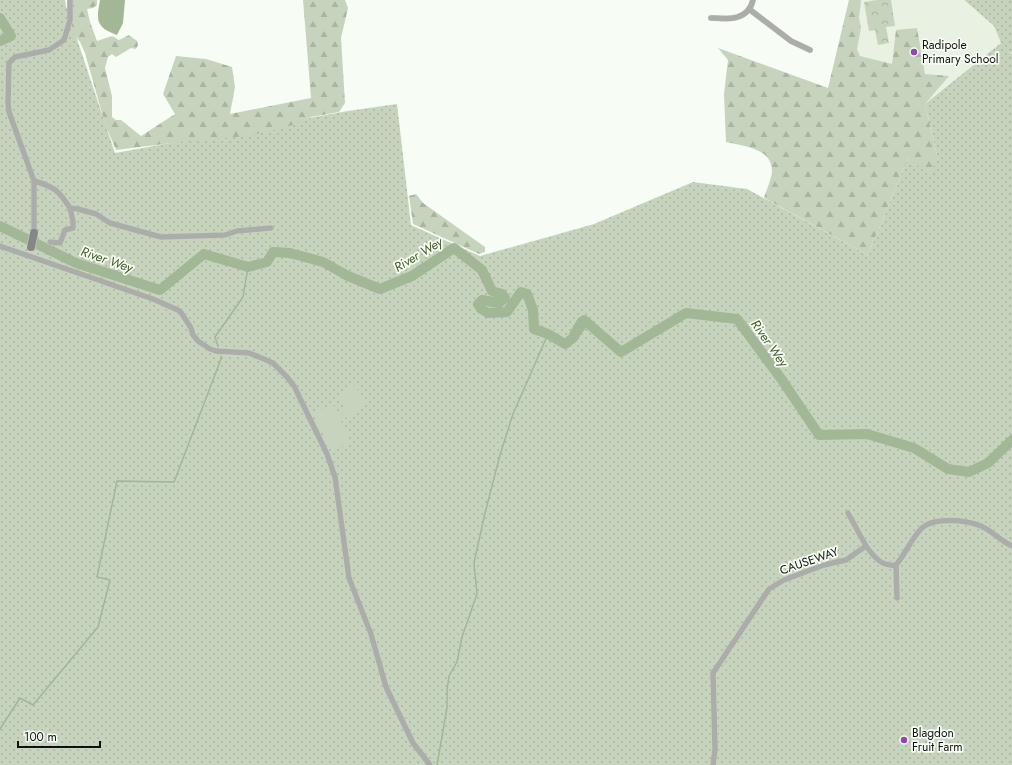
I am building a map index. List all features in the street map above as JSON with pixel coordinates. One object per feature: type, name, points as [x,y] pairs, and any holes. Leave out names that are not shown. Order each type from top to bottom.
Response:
[{"type":"street","points":[[26,255],[31,247],[34,233],[34,182],[9,112],[9,63],[15,57],[49,50],[64,40],[70,20],[70,0]]},
{"type":"street","points":[[711,18],[738,18],[749,9],[753,0]]},
{"type":"street","points":[[749,9],[791,41],[810,50]]},
{"type":"street","points":[[34,182],[51,186],[62,196],[70,208],[73,228],[65,230],[60,243],[50,242]]},
{"type":"street","points":[[70,208],[96,214],[110,223],[161,237],[225,234],[237,231],[271,228]]},
{"type":"street","points":[[0,246],[153,299],[180,311],[191,328],[193,336],[210,349],[216,351],[249,353],[273,363],[287,377],[294,386],[307,411],[327,454],[335,477],[349,578],[371,634],[386,687],[413,743],[430,765]]},
{"type":"street","points":[[848,513],[866,546],[876,558],[883,564],[889,566],[896,565]]},
{"type":"street","points":[[897,598],[896,565],[921,528],[928,524],[945,520],[965,522],[982,526],[1003,542],[1012,546]]},
{"type":"street","name":"CAUSEWAY","points":[[714,765],[713,673],[769,589],[784,580],[817,567],[846,560],[866,546]]},
{"type":"shaded area","points":[[100,0],[125,0],[123,23],[117,35],[105,29],[99,22],[98,13]]},
{"type":"shaded area","name":"Radipole Primary School","points":[[849,0],[963,0],[994,26],[1001,43],[925,104],[835,60]]},
{"type":"shaded area","points":[[583,316],[589,324],[576,340],[569,334],[578,318]]},
{"type":"green space","points":[[0,0],[65,0],[115,153],[348,111],[397,104],[411,225],[480,256],[594,224],[693,182],[747,189],[868,255],[908,158],[938,160],[925,104],[1001,43],[994,26],[964,0],[1012,0],[1012,53],[1009,51],[1012,54],[1012,765],[0,765]]},
{"type":"green space","points":[[72,0],[97,0],[97,5],[93,8],[87,9],[97,41],[112,36],[119,40],[129,35],[137,41],[138,45],[136,49],[131,48],[116,57],[112,54],[108,57],[105,68],[112,96],[112,117],[116,120],[121,120],[141,136],[175,114],[163,94],[176,56],[206,59],[232,67],[235,87],[230,114],[311,98],[303,0],[345,0],[348,8],[341,38],[345,103],[339,112],[311,117],[287,127],[247,136],[116,150],[105,124],[85,53],[80,42],[72,32]]},
{"type":"green space","points":[[849,0],[861,0],[859,18],[861,28],[857,49],[860,56],[892,64],[896,30],[917,28],[925,74],[949,76],[925,104],[938,160],[928,174],[908,158],[868,255],[764,198],[772,174],[771,163],[767,157],[755,149],[726,142],[724,94],[728,60],[718,48],[828,88]]},
{"type":"green space","points":[[891,0],[895,26],[886,27],[889,43],[878,45],[875,30],[869,31],[864,2]]},
{"type":"green space","points":[[416,194],[423,203],[485,247],[485,252],[479,254],[413,224],[409,196]]},
{"type":"green space","points":[[354,385],[369,403],[344,419],[340,411],[346,407],[339,396]]},
{"type":"green space","points":[[333,404],[351,442],[332,451],[313,414]]},
{"type":"waterway","name":"River Wey","points":[[0,18],[11,36],[0,41]]},
{"type":"waterway","name":"River Wey","points":[[0,226],[76,263],[160,290],[204,254],[248,267],[267,262],[273,252],[290,253],[323,262],[348,276],[380,289],[412,276],[454,248],[482,270],[492,291],[502,294],[505,298],[499,303],[482,300],[478,304],[481,309],[488,313],[507,312],[521,292],[527,294],[533,310],[534,329],[548,334],[565,344],[573,338],[584,320],[621,352],[686,313],[737,319],[782,380],[819,435],[867,434],[914,448],[948,469],[969,472],[988,463],[1012,440]]},
{"type":"waterway","points":[[218,346],[215,337],[243,297],[248,267]]},
{"type":"waterway","points":[[437,765],[447,708],[449,676],[457,662],[462,637],[477,594],[474,563],[485,513],[500,455],[513,414],[548,334]]},
{"type":"waterway","points":[[0,729],[20,698],[33,705],[98,627],[110,580],[97,577],[117,481],[174,482],[221,356]]},
{"type":"place","name":"Radipole Primary School","points":[[914,52]]},
{"type":"place","name":"Blagdon Fruit Farm","points":[[904,740]]}]
